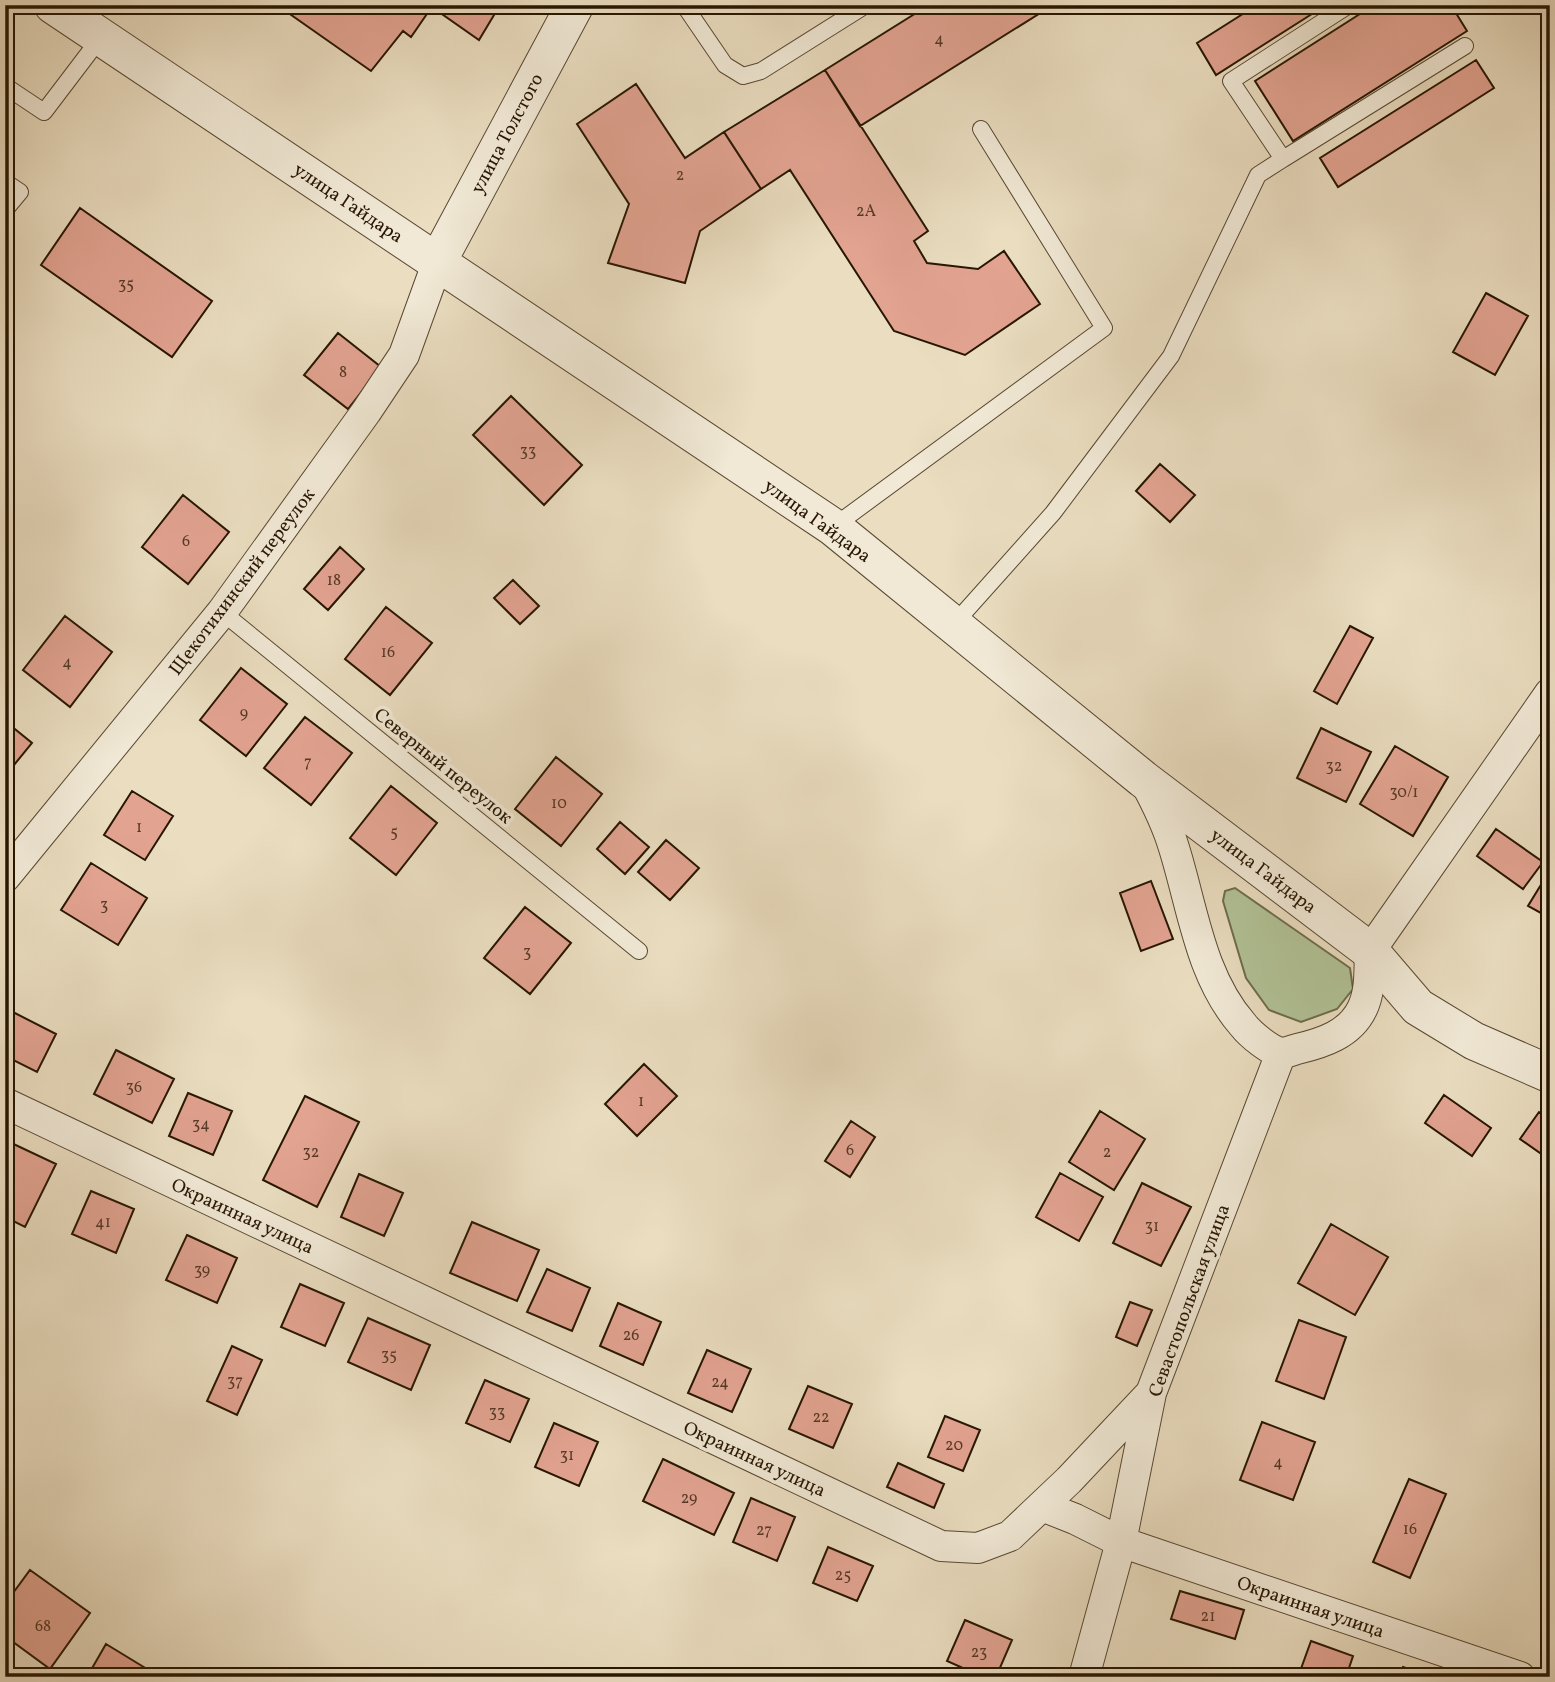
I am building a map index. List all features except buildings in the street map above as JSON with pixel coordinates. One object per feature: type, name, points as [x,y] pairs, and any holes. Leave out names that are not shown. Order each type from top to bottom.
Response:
[{"type":"street","name":"улица Гайдара","points":[[53,5],[833,527],[1143,779],[1370,951],[1418,1007],[1474,1041],[1550,1074]]},
{"type":"street","name":"улица Толстого","points":[[438,261],[575,5]]},
{"type":"street","name":"Щекотихинский переулок","points":[[5,877],[222,612],[404,355],[438,261]]},
{"type":"street","points":[[1143,779],[1161,813],[1174,847],[1212,977],[1243,1026],[1260,1042],[1282,1053],[1317,1045],[1355,1022],[1364,1006],[1369,988],[1370,951],[1550,693]]},
{"type":"street","name":"Севастопольская улица","points":[[1084,1677],[1121,1542],[1151,1393],[1282,1053]]},
{"type":"street","name":"Окраинная улица","points":[[5,1103],[941,1546],[978,1548],[1010,1536],[1042,1506],[1076,1519],[1121,1542],[1520,1677]]},
{"type":"street","points":[[1042,1506],[1151,1393]]},
{"type":"lane","points":[[684,5],[725,65],[743,76],[761,72],[866,5]]},
{"type":"lane","points":[[1283,159],[1231,81],[1349,5]]},
{"type":"lane","points":[[5,86],[44,112],[101,37]]},
{"type":"lane","points":[[953,625],[1053,513],[1171,356],[1258,175],[1465,47]]},
{"type":"lane","points":[[833,527],[1104,328],[981,129]]},
{"type":"lane","points":[[5,182],[20,192],[5,210]]},
{"type":"lane","name":"Северный переулок","points":[[222,612],[639,951]]},
{"type":"green space","points":[[1235,888],[1350,968],[1353,989],[1337,1009],[1301,1022],[1269,1010],[1246,978],[1223,901],[1225,891]]}]
